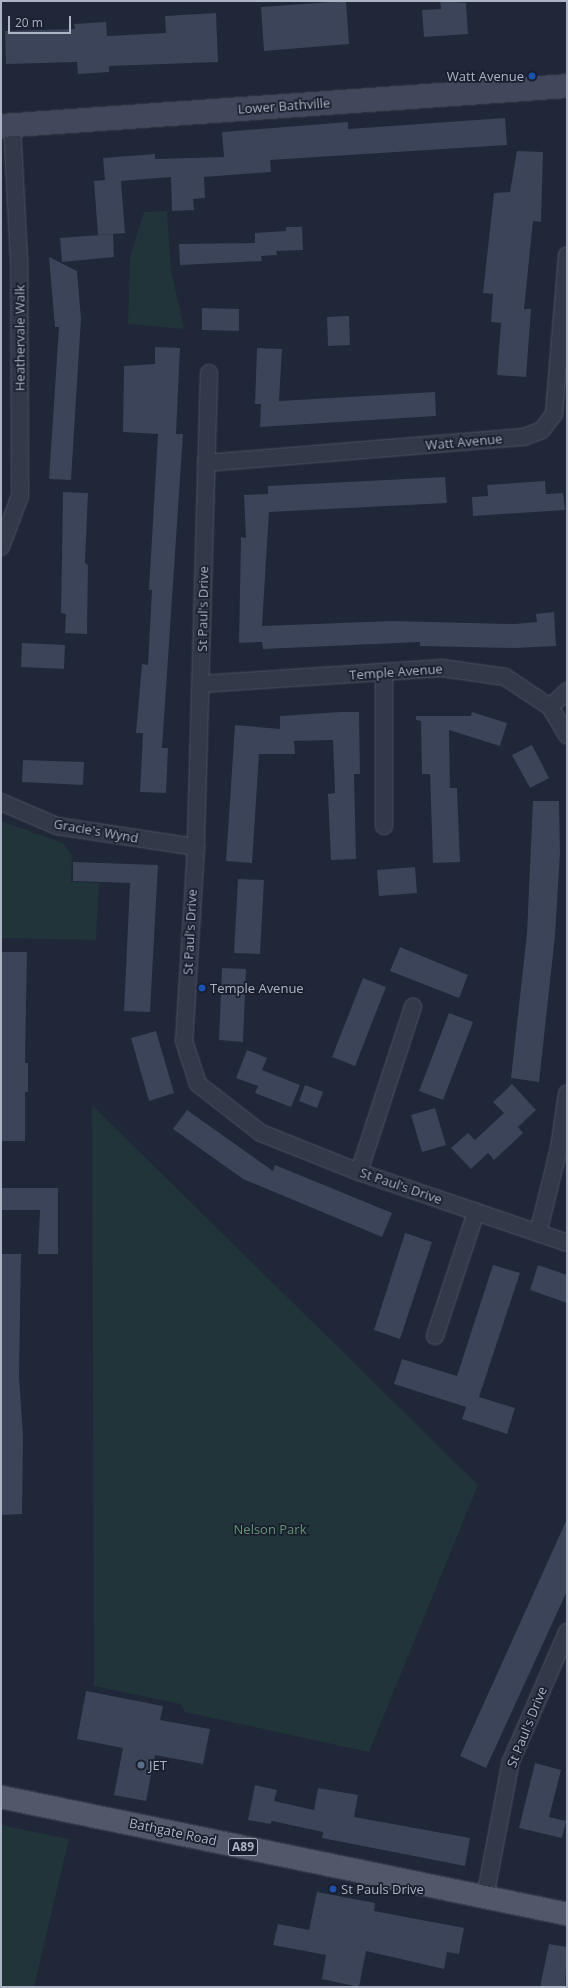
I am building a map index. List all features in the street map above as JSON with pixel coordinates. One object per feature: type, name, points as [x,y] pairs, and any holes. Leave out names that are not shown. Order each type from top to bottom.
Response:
[{"type":"main road","name":"Lower Bathville","points":[[7,126],[567,86]]},
{"type":"main road","name":"Bathgate Road","points":[[1,1797],[485,1897]]},
{"type":"main road","name":"A89","points":[[485,1897],[567,1914]]},
{"type":"street","name":"Heathervale Walk","points":[[1,547],[20,496],[20,259],[7,126]]},
{"type":"street","name":"Watt Avenue","points":[[206,463],[524,437],[542,430],[554,414],[567,256]]},
{"type":"street","name":"St Paul's Drive","points":[[209,374],[196,847],[184,1041],[198,1084],[261,1133],[359,1172],[567,1243]]},
{"type":"street","name":"Temple Avenue","points":[[201,684],[442,668],[506,677],[550,707],[567,735]]},
{"type":"street","points":[[384,673],[384,826]]},
{"type":"street","points":[[550,707],[567,691]]},
{"type":"street","name":"Gracie's Wynd","points":[[1,802],[57,826],[196,847]]},
{"type":"street","points":[[359,1172],[413,1007]]},
{"type":"street","points":[[538,1233],[559,1148],[567,1094]]},
{"type":"street","points":[[435,1336],[476,1212]]},
{"type":"street","name":"St Paul's Drive","points":[[485,1897],[511,1761],[567,1632]]},
{"type":"green space","points":[[167,211],[171,270],[184,329],[128,324],[130,257],[144,212]]},
{"type":"green space","points":[[1,821],[63,843],[72,855],[71,882],[99,883],[96,940],[1,938]]},
{"type":"green space","name":"Nelson Park","points":[[92,1105],[478,1485],[369,1752],[185,1712],[180,1704],[94,1686]]},
{"type":"green space","points":[[1,1825],[69,1839],[34,1987],[1,1987]]},
{"type":"building","points":[[346,1],[349,44],[264,51],[261,7]]},
{"type":"building","points":[[440,1],[466,3],[468,34],[424,37],[422,10],[441,9]]},
{"type":"building","points":[[216,13],[218,62],[109,66],[109,72],[78,74],[77,62],[6,64],[5,31],[75,29],[74,24],[106,22],[107,36],[166,33],[165,16]]},
{"type":"building","points":[[505,118],[507,145],[270,160],[271,172],[204,177],[205,198],[193,199],[194,210],[172,211],[171,177],[121,181],[125,233],[98,235],[94,181],[105,180],[103,158],[155,154],[155,159],[224,157],[222,132],[348,122],[348,129]]},
{"type":"building","points":[[517,151],[543,152],[541,222],[533,221],[524,309],[531,309],[526,377],[497,375],[501,323],[491,322],[493,294],[483,293],[494,193],[510,192]]},
{"type":"building","points":[[286,227],[302,227],[303,250],[276,251],[277,255],[261,256],[262,261],[180,265],[179,244],[255,243],[255,233],[286,231]]},
{"type":"building","points":[[113,234],[114,257],[62,262],[60,238]]},
{"type":"building","points":[[49,257],[77,271],[81,319],[71,480],[49,479],[59,327],[55,327]]},
{"type":"building","points":[[202,308],[239,309],[239,331],[202,330]]},
{"type":"building","points":[[349,316],[350,345],[328,346],[327,317]]},
{"type":"building","points":[[155,347],[180,348],[176,434],[183,434],[162,748],[168,748],[166,793],[140,792],[143,733],[136,733],[142,664],[148,665],[152,590],[149,590],[158,434],[123,432],[124,366],[155,364]]},
{"type":"building","points":[[257,348],[282,349],[279,401],[435,392],[436,416],[260,427],[261,404],[255,404]]},
{"type":"building","points":[[445,477],[447,503],[269,512],[262,626],[392,621],[515,624],[537,622],[536,614],[554,612],[556,646],[515,648],[420,646],[420,642],[263,649],[262,642],[239,643],[241,537],[246,538],[244,495],[268,494],[268,486]]},
{"type":"building","points":[[545,481],[546,494],[563,493],[565,510],[473,516],[472,497],[488,496],[487,485]]},
{"type":"building","points":[[63,492],[88,493],[85,563],[88,565],[87,634],[65,633],[66,614],[61,613]]},
{"type":"building","points":[[22,643],[65,645],[64,669],[21,667]]},
{"type":"building","points":[[359,712],[360,774],[354,774],[356,859],[331,860],[328,794],[335,793],[333,740],[294,741],[295,754],[259,754],[252,863],[226,861],[235,725],[280,729],[280,716]]},
{"type":"building","points":[[472,712],[507,723],[500,746],[449,730],[450,788],[457,788],[460,862],[433,863],[430,774],[422,774],[421,721],[416,720],[416,716],[471,716]]},
{"type":"building","points":[[532,745],[549,778],[530,788],[512,755]]},
{"type":"building","points":[[23,760],[84,762],[83,785],[22,782]]},
{"type":"building","points":[[533,801],[559,801],[560,853],[555,936],[539,1082],[511,1078],[527,933]]},
{"type":"building","points":[[73,862],[158,865],[150,1012],[124,1011],[130,883],[73,881]]},
{"type":"building","points":[[415,867],[417,893],[379,896],[377,870]]},
{"type":"building","points":[[238,879],[264,880],[260,954],[234,953]]},
{"type":"building","points":[[400,947],[468,975],[459,998],[390,971]]},
{"type":"building","points":[[1,952],[27,952],[25,1063],[28,1063],[28,1092],[25,1092],[25,1141],[1,1141]]},
{"type":"building","points":[[222,968],[246,969],[243,1042],[219,1040]]},
{"type":"building","points":[[363,978],[386,987],[355,1066],[332,1057]]},
{"type":"building","points":[[449,1013],[473,1022],[443,1100],[419,1091]]},
{"type":"building","points":[[156,1031],[174,1093],[149,1101],[131,1038]]},
{"type":"building","points":[[247,1050],[267,1058],[262,1070],[300,1085],[291,1107],[255,1093],[258,1086],[236,1078]]},
{"type":"building","points":[[512,1084],[536,1110],[518,1127],[523,1133],[494,1160],[488,1153],[471,1169],[451,1148],[468,1133],[475,1140],[504,1113],[493,1102]]},
{"type":"building","points":[[305,1085],[323,1092],[317,1108],[299,1101]]},
{"type":"building","points":[[435,1108],[446,1145],[422,1152],[411,1115]]},
{"type":"building","points":[[187,1110],[273,1171],[275,1165],[392,1213],[382,1237],[243,1179],[173,1129]]},
{"type":"building","points":[[1,1188],[58,1188],[58,1254],[38,1254],[40,1210],[1,1210]]},
{"type":"building","points":[[405,1233],[432,1242],[400,1339],[374,1330]]},
{"type":"building","points":[[1,1254],[21,1254],[19,1376],[23,1435],[22,1514],[1,1515]]},
{"type":"building","points":[[493,1265],[520,1273],[479,1397],[515,1408],[507,1434],[462,1419],[466,1407],[394,1384],[402,1359],[457,1376]]},
{"type":"building","points":[[538,1265],[567,1275],[567,1303],[530,1290]]},
{"type":"building","points":[[567,1519],[567,1591],[486,1768],[460,1756]]},
{"type":"building","points":[[86,1691],[163,1706],[160,1720],[210,1729],[203,1764],[155,1755],[146,1801],[114,1795],[123,1748],[77,1739]]},
{"type":"building","points":[[535,1763],[561,1770],[549,1817],[566,1821],[562,1838],[519,1828]]},
{"type":"building","points":[[255,1785],[277,1790],[274,1801],[314,1810],[318,1788],[358,1795],[354,1817],[470,1838],[465,1866],[322,1838],[323,1832],[272,1821],[270,1824],[248,1820]]},
{"type":"building","points":[[317,1892],[375,1903],[374,1911],[464,1928],[459,1954],[447,1952],[444,1969],[366,1951],[359,1987],[322,1979],[326,1955],[273,1945],[278,1924],[309,1930]]},
{"type":"building","points":[[549,1944],[567,1947],[565,1987],[540,1987]]},
{"type":"place","name":"Watt Avenue","points":[[532,76]]},
{"type":"place","name":"Temple Avenue","points":[[202,988]]},
{"type":"place","name":"JET","points":[[141,1765]]},
{"type":"place","name":"St Pauls Drive","points":[[333,1889]]}]
